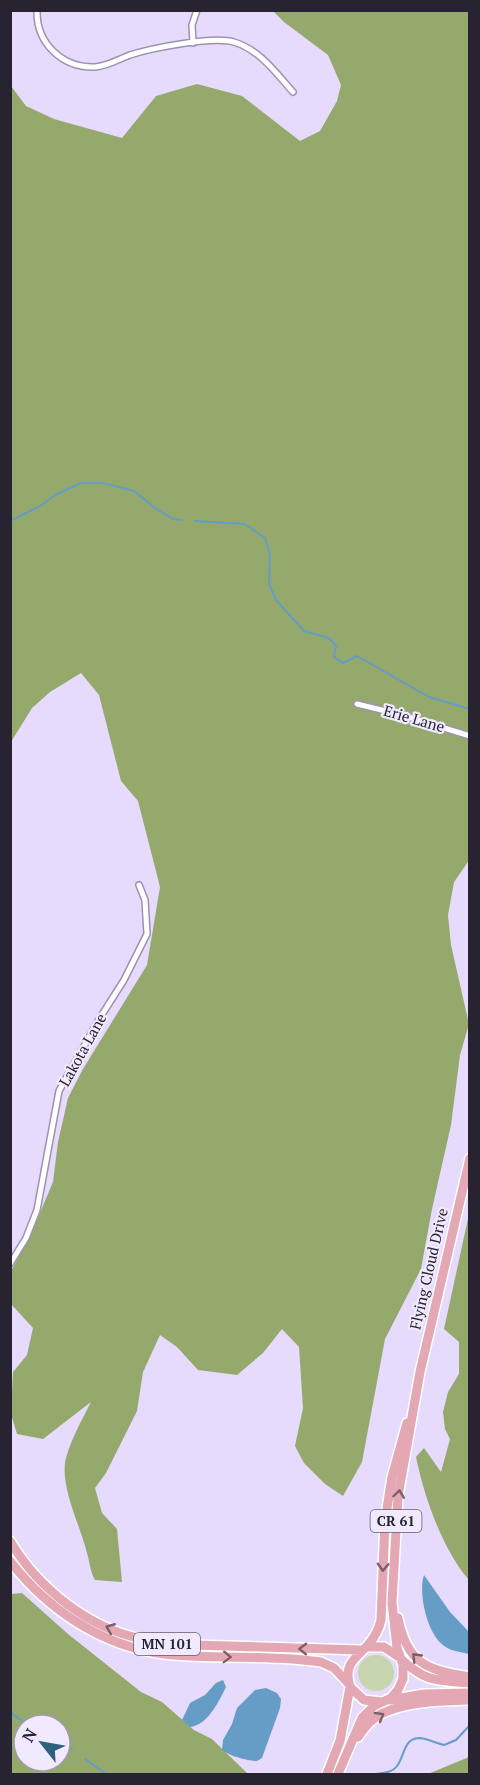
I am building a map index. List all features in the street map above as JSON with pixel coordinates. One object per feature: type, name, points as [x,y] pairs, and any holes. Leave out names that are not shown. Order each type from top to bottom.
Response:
[{"type":"main road","name":"Flying Cloud Drive","points":[[345,1761],[362,1718],[370,1708],[396,1693],[404,1674],[392,1603],[399,1490],[417,1387],[470,1158]]},
{"type":"main road","name":"Flying Cloud Drive","points":[[327,1774],[343,1729],[350,1665],[376,1634],[381,1620],[383,1535],[388,1499],[398,1452],[417,1387]]},
{"type":"main road","name":"MN 101","points":[[10,1542],[30,1569],[59,1597],[98,1623],[133,1636],[175,1644],[364,1648]]},
{"type":"main road","points":[[394,1560],[397,1614],[403,1638],[411,1653],[432,1670],[470,1677]]},
{"type":"main road","name":"MN 101","points":[[10,1561],[58,1610],[87,1629],[119,1643],[176,1655],[321,1662],[334,1668],[349,1685]]},
{"type":"main road","points":[[364,1648],[384,1647],[415,1672],[430,1679],[470,1683]]},
{"type":"main road","points":[[349,1685],[364,1700],[383,1702],[424,1694],[470,1693]]},
{"type":"main road","points":[[340,1774],[364,1729],[381,1713],[418,1704],[470,1700]]},
{"type":"street","points":[[36,10],[38,28],[50,49],[70,63],[98,67],[146,51],[193,43],[232,41],[257,53],[293,92]]},
{"type":"street","points":[[193,43],[192,25],[197,10]]},
{"type":"street","name":"Erie Lane","points":[[357,704],[470,736]]},
{"type":"street","name":"Lakota Lane","points":[[10,1264],[13,1254],[33,1224],[37,1210],[59,1091],[129,971],[147,934],[145,900],[139,885]]},
{"type":"green space","points":[[273,11],[469,11],[470,859],[454,882],[448,915],[451,945],[469,1024],[460,1055],[451,1125],[421,1269],[385,1339],[362,1462],[343,1496],[325,1484],[304,1463],[295,1446],[303,1408],[299,1347],[282,1329],[263,1353],[237,1375],[198,1370],[177,1347],[160,1335],[143,1372],[137,1411],[106,1473],[95,1488],[102,1513],[117,1529],[122,1582],[95,1580],[65,1481],[66,1458],[91,1402],[43,1439],[17,1434],[11,1414],[13,1372],[27,1355],[33,1328],[11,1304],[10,1273],[31,1234],[53,1182],[58,1142],[68,1098],[83,1069],[147,965],[160,887],[138,801],[121,781],[99,695],[81,673],[50,692],[32,708],[11,742],[11,86],[26,106],[54,119],[122,138],[156,96],[197,84],[242,96],[300,141],[320,131],[337,101],[341,85],[328,55]]},
{"type":"green space","points":[[469,1214],[470,1580],[459,1567],[442,1538],[429,1505],[416,1457],[424,1448],[441,1472],[450,1439],[445,1429],[443,1412],[448,1392],[459,1374],[459,1342],[444,1329]]},
{"type":"green space","points":[[22,1593],[68,1634],[141,1692],[162,1702],[194,1730],[212,1739],[248,1774],[11,1774],[11,1594]]},
{"type":"green space","points":[[376,1655],[388,1661],[394,1673],[388,1685],[376,1691],[364,1685],[358,1673],[364,1661]]},
{"type":"green space","points":[[469,1757],[469,1774],[428,1774]]},
{"type":"water","points":[[424,1575],[450,1612],[469,1632],[469,1654],[446,1647],[432,1632],[423,1602]]},
{"type":"water","points":[[223,1680],[226,1687],[212,1712],[202,1722],[190,1727],[182,1720],[190,1703],[205,1695],[216,1683]]},
{"type":"water","points":[[266,1688],[277,1693],[281,1699],[280,1708],[262,1758],[257,1761],[248,1760],[222,1750],[223,1740],[232,1724],[237,1708],[255,1690]]},
{"type":"waterway","points":[[10,521],[81,483],[103,483],[134,491],[173,519],[182,520]]},
{"type":"waterway","points":[[195,521],[245,524],[265,538],[270,555],[269,584],[276,600],[304,631],[329,638],[336,646],[334,657],[343,663],[357,656],[429,697],[470,709]]},
{"type":"waterway","points":[[374,1774],[395,1768],[410,1741],[420,1738],[444,1745],[456,1740],[470,1725]]},
{"type":"waterway","points":[[85,1759],[106,1774]]}]
